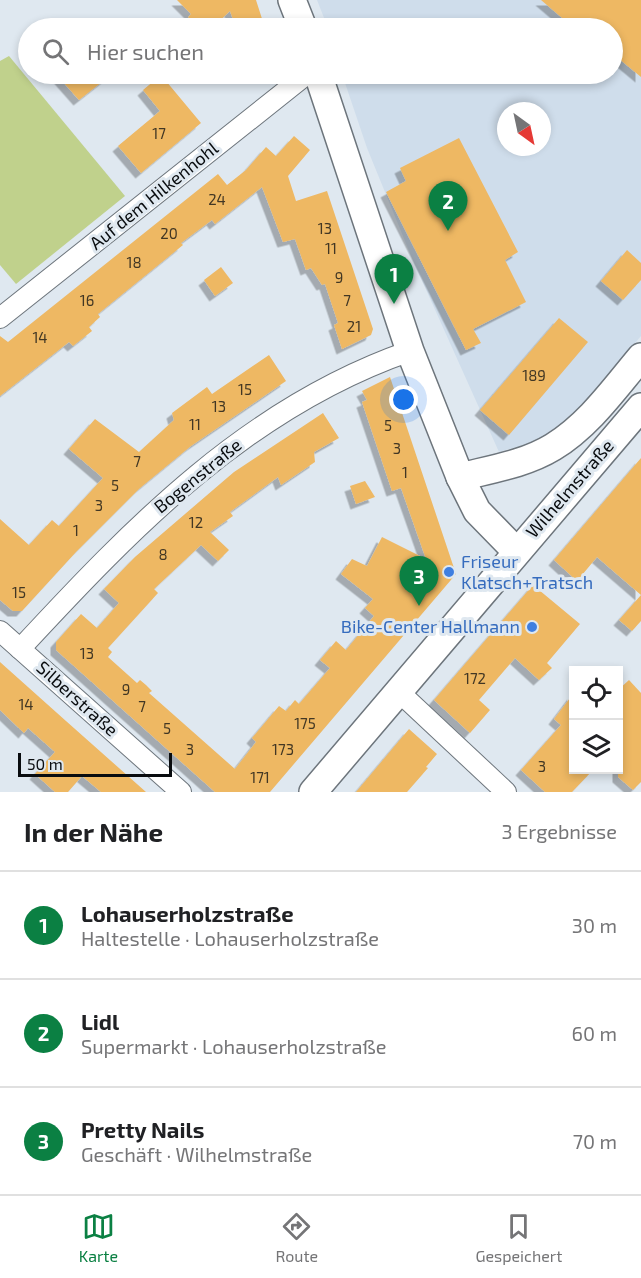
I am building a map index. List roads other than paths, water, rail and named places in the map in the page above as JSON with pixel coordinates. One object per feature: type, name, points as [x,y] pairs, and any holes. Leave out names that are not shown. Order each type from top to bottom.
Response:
[{"type":"street","points":[[292,0],[299,18]]},
{"type":"street","name":"Auf dem Hilkenhohl","points":[[0,318],[294,84]]},
{"type":"street","points":[[321,84],[410,351],[460,477],[477,511],[516,551]]},
{"type":"street","name":"Bogenstraße","points":[[20,648],[113,549],[168,498],[226,450],[309,398],[370,365],[410,351]]},
{"type":"street","points":[[460,477],[506,466],[552,447],[591,416],[641,357]]},
{"type":"street","name":"Wilhelmstraße","points":[[313,792],[641,407]]},
{"type":"street","name":"Silberstraße","points":[[0,631],[181,792]]},
{"type":"street","points":[[398,691],[506,792]]},
{"type":"place","name":"Lidl","points":[[448,231]]},
{"type":"place","name":"Lohauserholzstraße","points":[[394,304]]},
{"type":"place","name":"Friseur Klatsch+Tratsch","points":[[449,572]]},
{"type":"place","name":"Pretty Nails","points":[[419,606]]},
{"type":"place","name":"Bike-Center Hallmann","points":[[532,627]]}]
